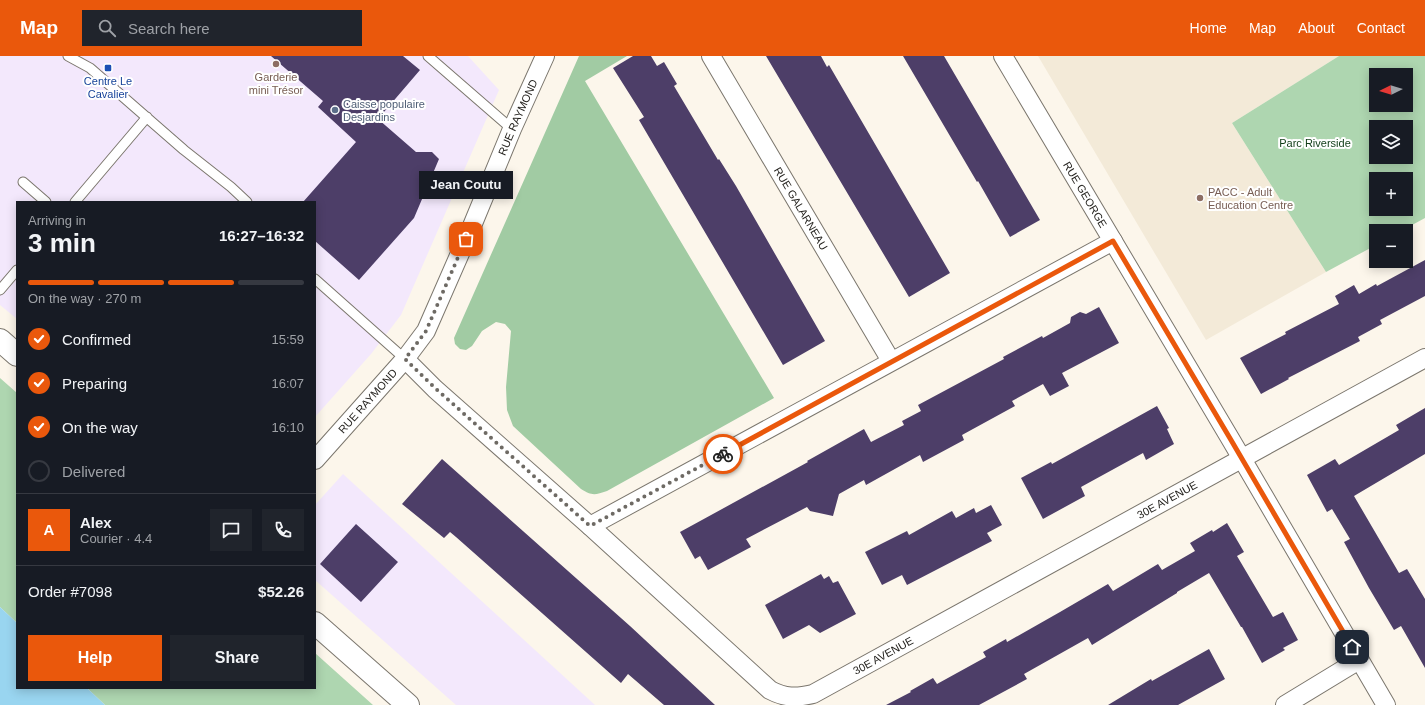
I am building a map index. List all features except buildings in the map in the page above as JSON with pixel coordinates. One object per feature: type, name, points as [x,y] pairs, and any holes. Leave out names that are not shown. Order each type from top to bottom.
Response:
[{"type":"main road","points":[[0,340],[16,354]]},
{"type":"main road","points":[[316,624],[408,705]]},
{"type":"street","name":"RUE RAYMOND","points":[[316,459],[405,359],[426,331],[512,129],[545,56]]},
{"type":"street","name":"RUE GALARNEAU","points":[[711,56],[891,361]]},
{"type":"street","name":"RUE GEORGE","points":[[1003,56],[1386,705]]},
{"type":"street","points":[[590,526],[1113,241]]},
{"type":"street","name":"30E AVENUE","points":[[405,359],[435,388],[590,526],[770,690],[789,698],[813,694],[1425,358]]},
{"type":"street","points":[[1284,705],[1360,660]]},
{"type":"lane","points":[[68,56],[90,68],[184,150],[231,187],[246,201]]},
{"type":"lane","points":[[428,56],[512,129]]},
{"type":"lane","points":[[76,201],[147,117]]},
{"type":"lane","points":[[23,182],[45,201]]},
{"type":"lane","points":[[0,290],[16,271]]},
{"type":"lane","points":[[316,280],[405,359]]},
{"type":"shaded area","points":[[0,56],[468,56],[499,90],[401,315],[371,354],[316,416],[316,201],[16,201],[16,318],[0,305]]},
{"type":"shaded area","name":"PACC - Adult Education Centre","points":[[1038,56],[1339,56],[1232,123],[1326,272],[1206,340]]},
{"type":"shaded area","points":[[343,474],[595,705],[456,705],[316,581],[316,504]]},
{"type":"green space","points":[[579,56],[627,56],[585,81],[774,398],[607,491],[594,494],[588,493],[581,489],[513,426],[507,410],[506,387],[511,331],[505,324],[496,322],[482,331],[472,346],[466,350],[460,349],[455,344],[454,338]]},
{"type":"green space","name":"Parc Riverside","points":[[1339,56],[1425,56],[1425,218],[1413,224],[1369,224],[1369,249],[1326,272],[1232,123]]},
{"type":"green space","points":[[0,378],[16,392],[16,622],[0,607]]},
{"type":"green space","points":[[316,654],[373,705],[105,705],[88,689],[316,689]]},
{"type":"water","points":[[0,607],[16,622],[16,689],[88,689],[105,705],[0,705]]},
{"type":"way so far","points":[[466,239],[426,331],[405,359],[435,388],[590,526],[723,454]]},
{"type":"place","name":"Garderie mini Trésor","points":[[276,64]]},
{"type":"place","name":"Centre Le Cavalier","points":[[108,68]]},
{"type":"place","name":"Caisse populaire Desjardins","points":[[335,110]]},
{"type":"place","name":"PACC - Adult Education Centre","points":[[1200,198]]},
{"type":"place","name":"Jean Coutu","points":[[466,239]]},
{"type":"route","points":[[723,454],[1113,241],[1352,647]]}]
